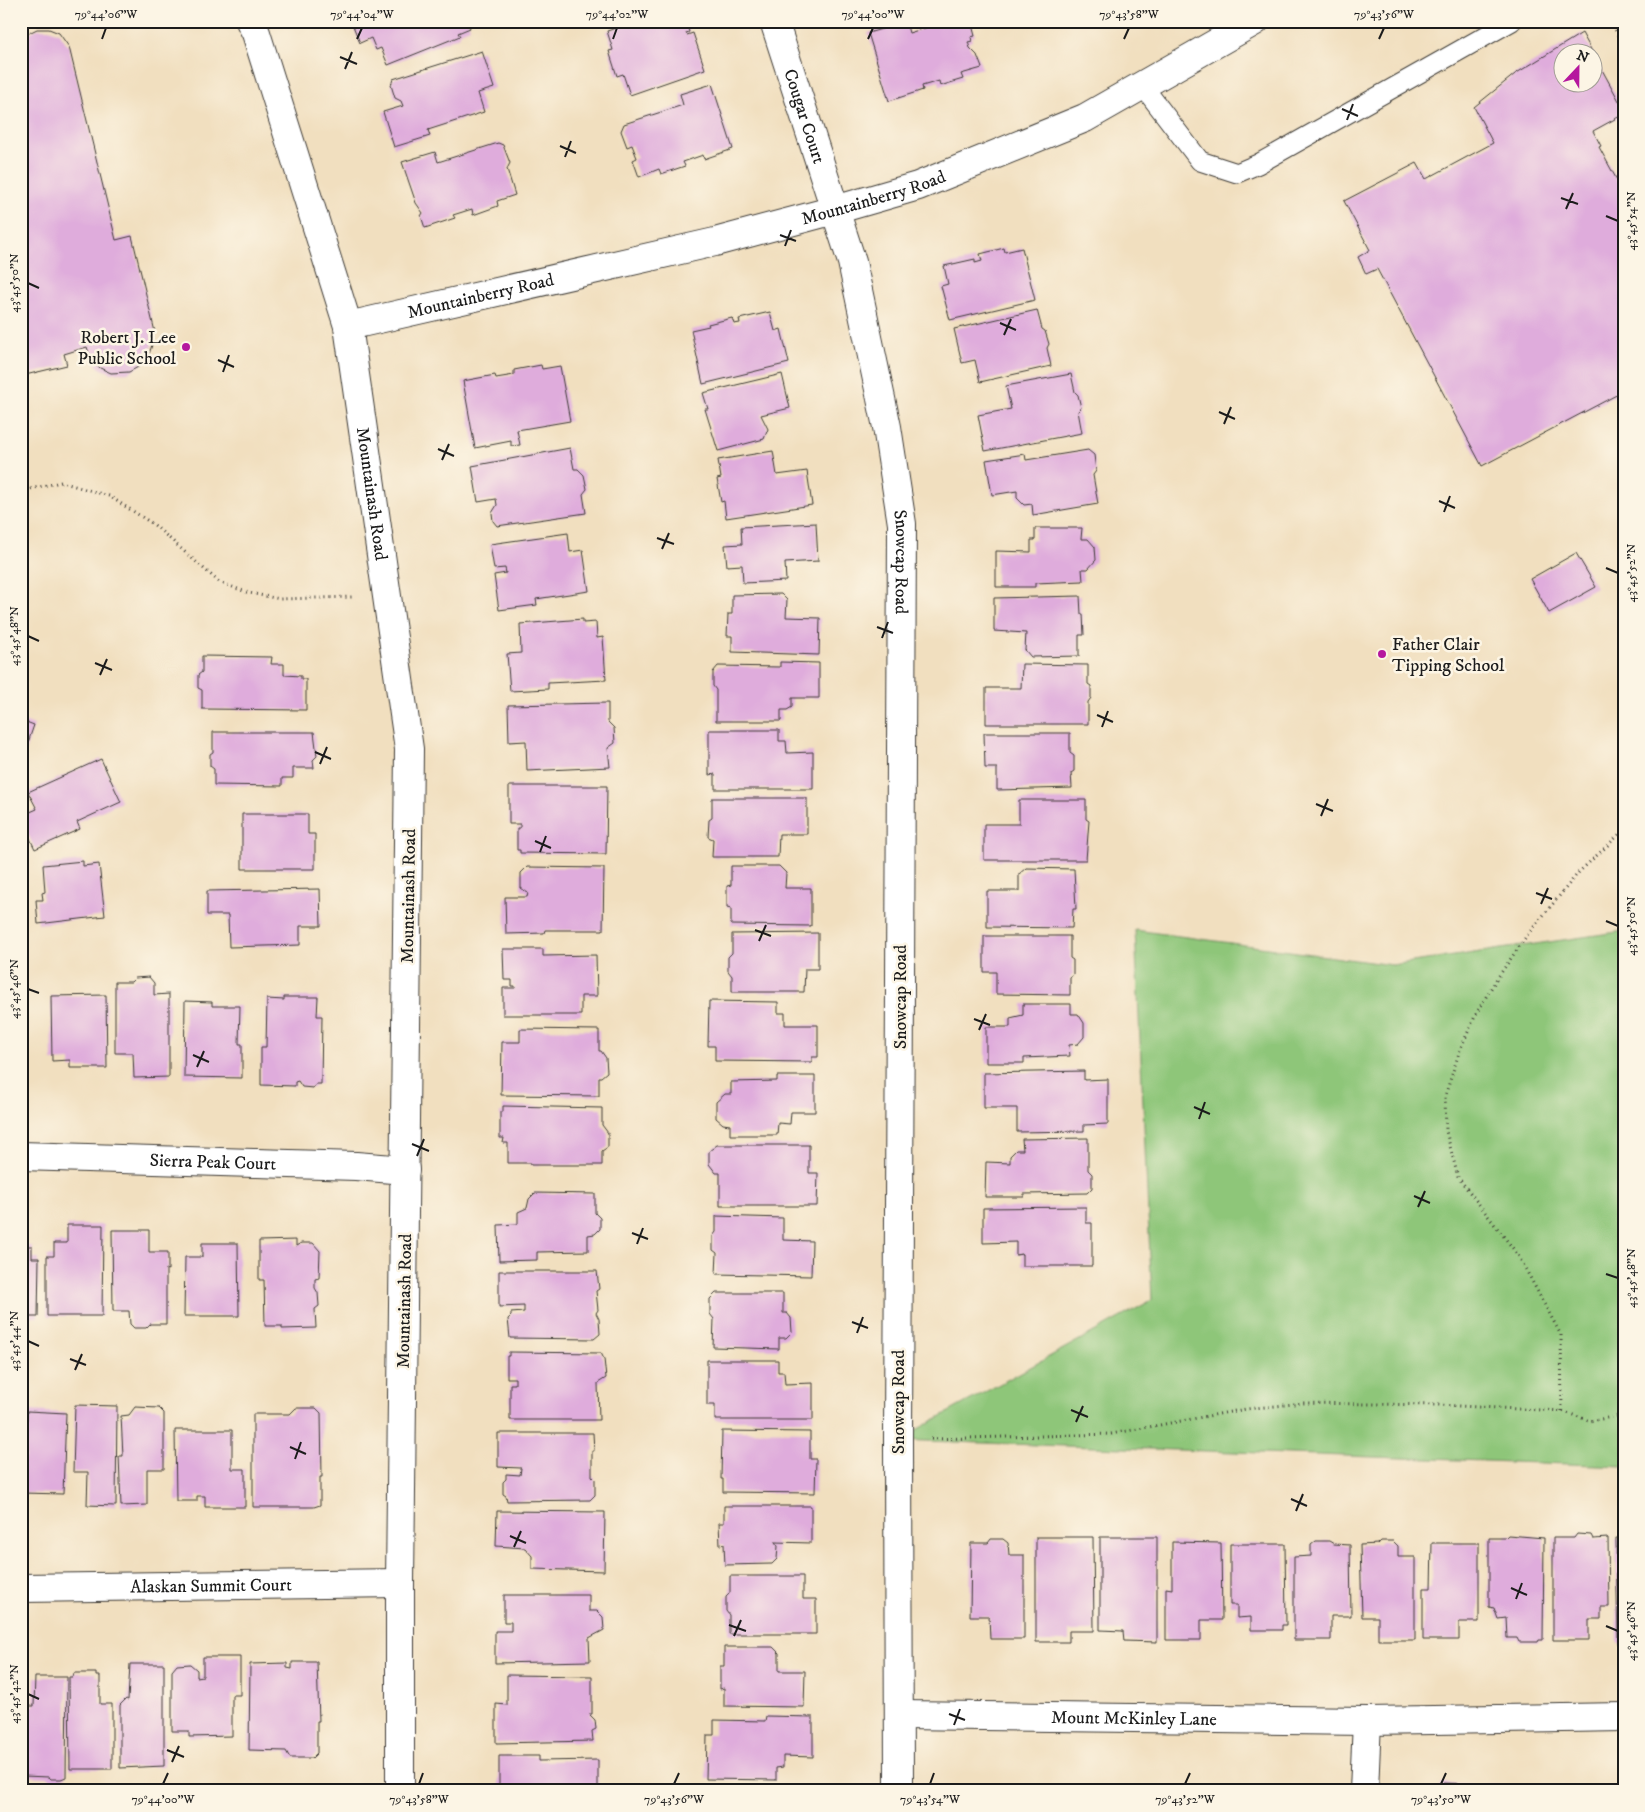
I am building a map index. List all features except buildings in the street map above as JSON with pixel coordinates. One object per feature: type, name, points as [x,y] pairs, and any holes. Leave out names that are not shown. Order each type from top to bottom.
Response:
[{"type":"street","name":"Mountainash Road","points":[[250,21],[256,33],[348,326],[409,749],[400,1584],[400,1791]]},
{"type":"street","name":"Cougar Court","points":[[774,21],[835,210]]},
{"type":"street","name":"Mountainberry Road","points":[[348,326],[715,242],[918,186],[1085,118],[1256,21]]},
{"type":"street","name":"Snowcap Road","points":[[835,210],[854,272],[887,427],[902,524],[898,1440],[899,1791]]},
{"type":"street","name":"Sierra Peak Court","points":[[21,1156],[356,1166],[405,1170]]},
{"type":"street","name":"Alaskan Summit Court","points":[[21,1588],[400,1584]]},
{"type":"street","name":"Mount McKinley Lane","points":[[900,1715],[1368,1721],[1624,1717]]},
{"type":"street","points":[[1364,1791],[1368,1721]]},
{"type":"lane","points":[[1142,86],[1200,160],[1236,173],[1258,164],[1512,21]]},
{"type":"path","points":[[1611,21],[1624,48]]},
{"type":"path","points":[[21,491],[61,482],[109,496],[153,524],[219,582],[249,593],[280,599],[387,595]]},
{"type":"path","points":[[1562,1411],[1561,1335],[1518,1255],[1458,1177],[1446,1132],[1445,1096],[1460,1050],[1470,1027],[1496,980],[1528,934],[1579,872],[1624,830]]},
{"type":"path","points":[[898,1440],[1111,1434],[1246,1408],[1304,1403],[1438,1405],[1562,1411],[1590,1420],[1624,1415]]},
{"type":"green space","points":[[1135,930],[1392,965],[1624,931],[1624,1466],[898,1440],[1152,1300]]},
{"type":"place","name":"Robert J. Lee Public School","points":[[186,347]]},
{"type":"place","name":"Father Clair Tipping School","points":[[1382,654]]}]
